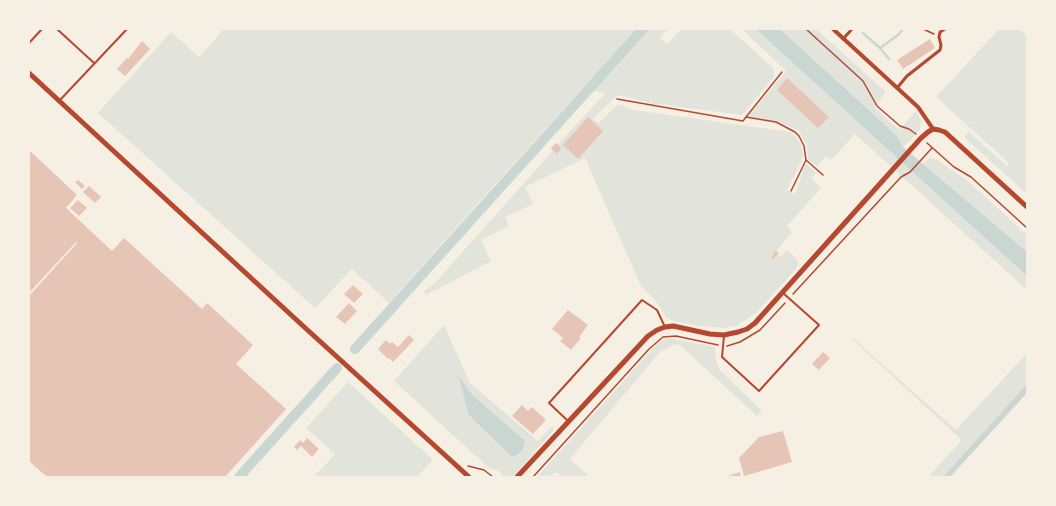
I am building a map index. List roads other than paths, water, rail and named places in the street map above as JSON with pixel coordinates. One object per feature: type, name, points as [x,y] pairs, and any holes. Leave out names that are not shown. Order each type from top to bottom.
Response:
[{"type":"street","points":[[833,29],[918,107],[934,130]]},
{"type":"street","points":[[843,38],[852,29]]},
{"type":"street","points":[[897,88],[907,76],[940,50],[941,45],[939,36],[940,32],[945,29]]},
{"type":"street","points":[[29,73],[302,325],[470,477]]},
{"type":"street","points":[[517,477],[648,336],[657,330],[664,326],[673,326],[710,334],[724,335],[747,329],[755,323],[921,138],[934,130],[945,132],[1027,207]]},
{"type":"lane","points":[[29,43],[42,29]]},
{"type":"lane","points":[[58,29],[94,63]]},
{"type":"lane","points":[[59,101],[127,29]]},
{"type":"lane","points":[[724,335],[722,358],[759,391],[819,325],[782,292]]},
{"type":"lane","points":[[568,421],[549,403],[642,300],[657,310],[664,326]]},
{"type":"waterway","points":[[355,349],[643,29]]},
{"type":"waterway","points":[[880,48],[898,35],[903,29]]},
{"type":"waterway","points":[[863,33],[880,48],[889,59]]},
{"type":"waterway","points":[[239,477],[337,368]]}]
